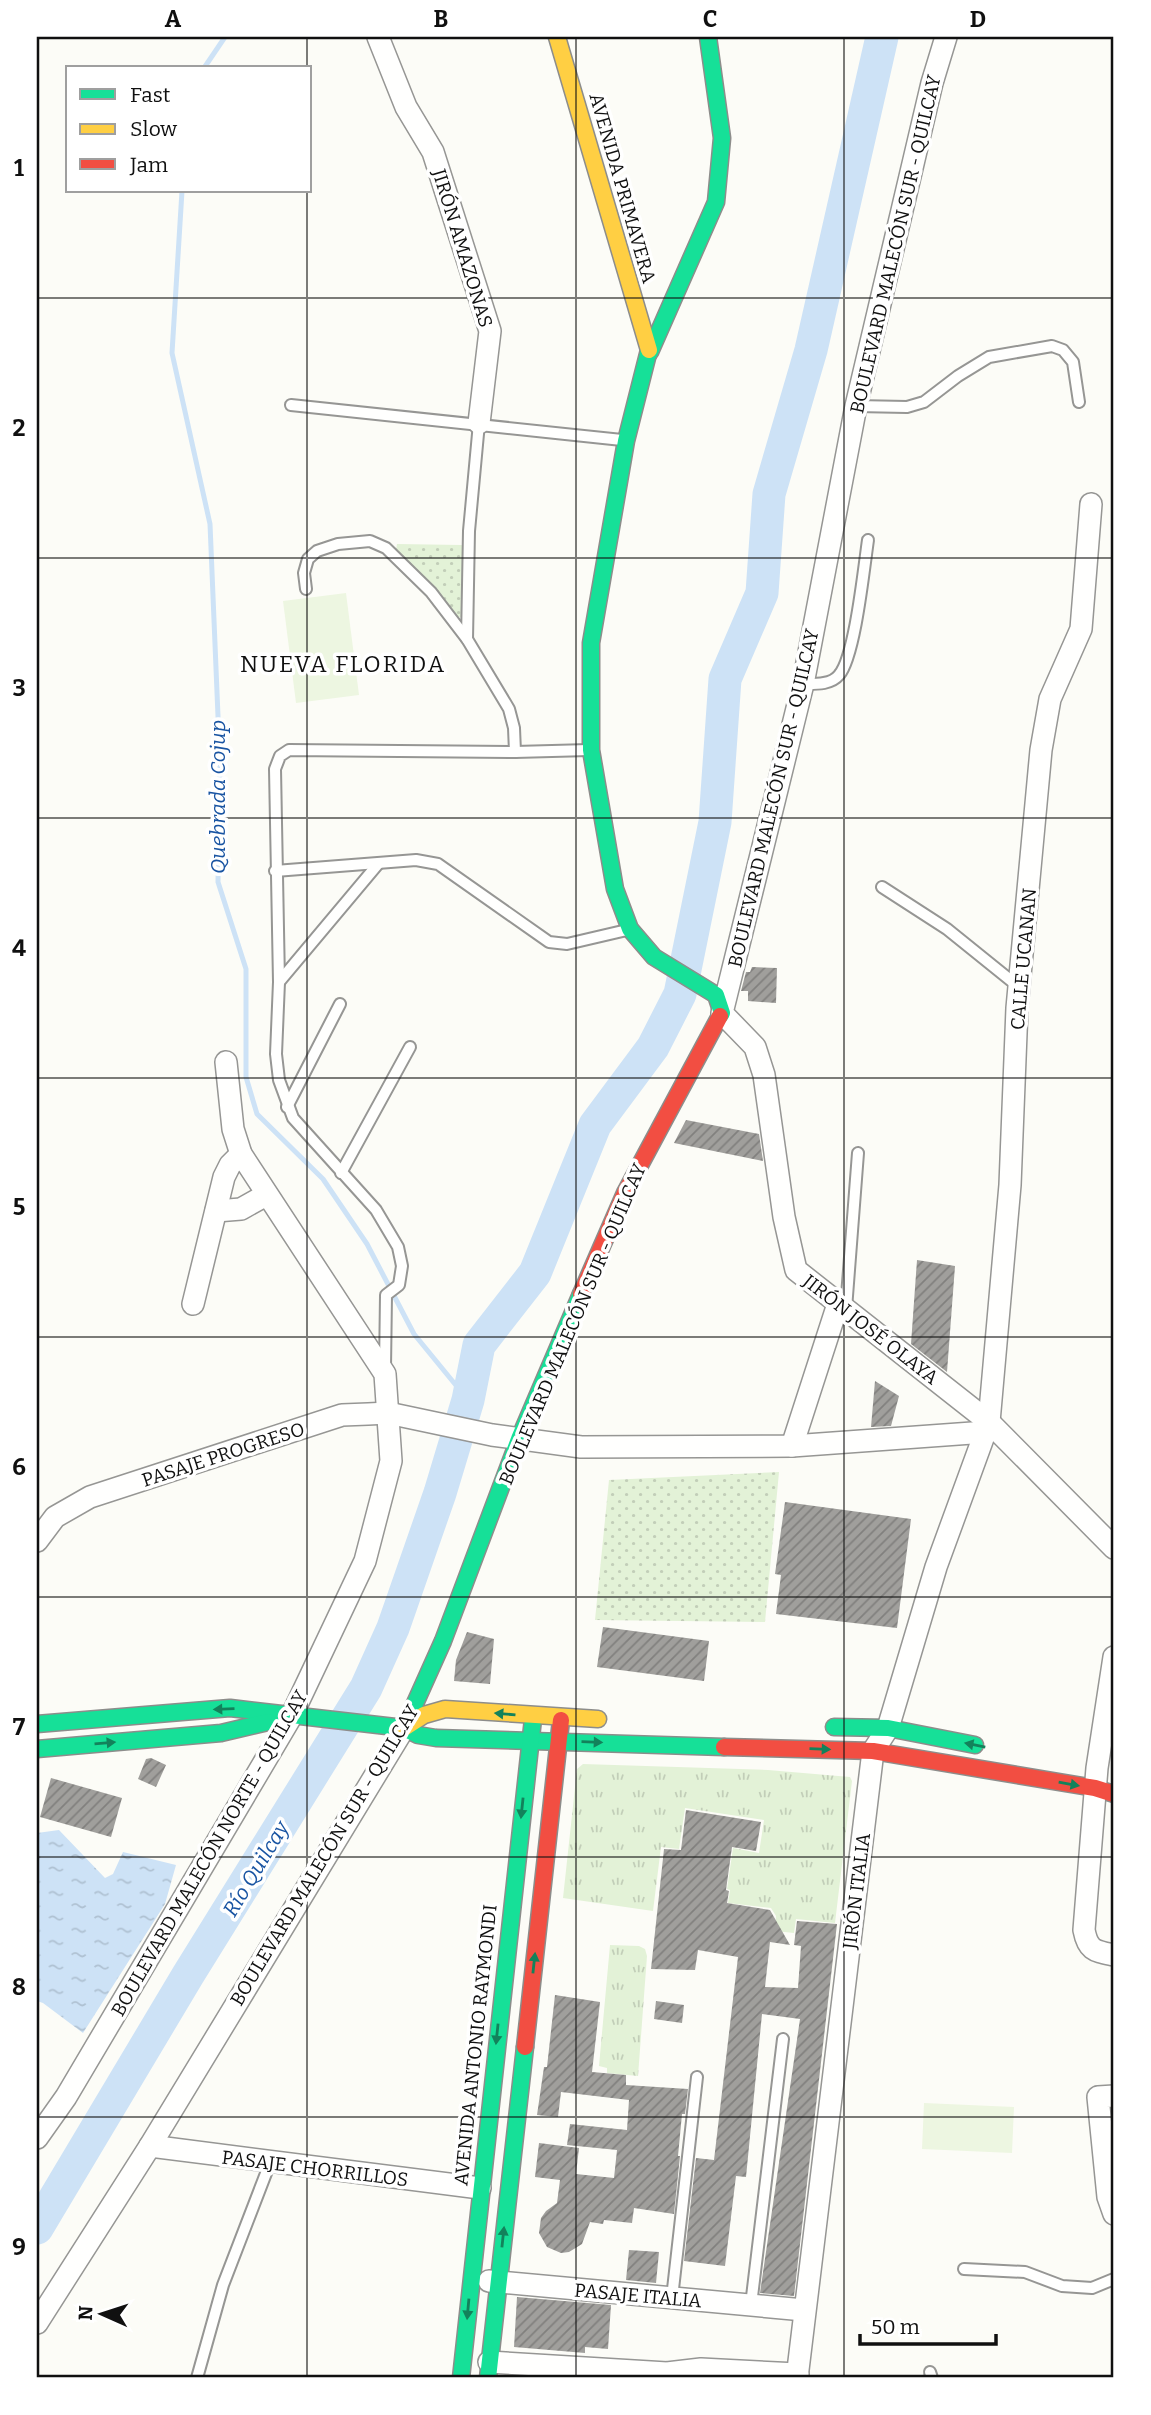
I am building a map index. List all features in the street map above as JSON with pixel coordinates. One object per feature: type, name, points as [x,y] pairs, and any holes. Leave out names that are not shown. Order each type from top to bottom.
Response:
[{"type":"main road","name":"AVENIDA PRIMAVERA","points":[[557,37],[650,352]]},
{"type":"main road","points":[[708,37],[722,138],[716,202],[650,352],[626,441],[591,643],[592,750],[615,890],[630,929],[654,957],[719,1004]]},
{"type":"main road","name":"BOULEVARD MALECÓN SUR - QUILCAY","points":[[404,1728],[443,1641],[519,1439],[625,1193],[719,1004]]},
{"type":"main road","points":[[37,1724],[230,1708],[313,1720],[404,1728],[418,1735],[436,1738],[873,1751],[1101,1778]]},
{"type":"main road","points":[[404,1728],[424,1715],[445,1709],[616,1720]]},
{"type":"main road","name":"AVENIDA ANTONIO RAYMONDI","points":[[461,2378],[533,1716]]},
{"type":"main road","points":[[37,1749],[221,1733],[291,1717]]},
{"type":"main road","points":[[488,2370],[561,1718]]},
{"type":"main road","points":[[820,1726],[888,1728],[992,1748]]},
{"type":"street","name":"JIRÓN AMAZONAS","points":[[378,37],[406,107],[433,152],[490,331],[479,424]]},
{"type":"street","name":"BOULEVARD MALECÓN SUR - QUILCAY","points":[[719,1004],[803,684],[856,406],[932,83],[946,37]]},
{"type":"street","name":"CALLE UCANAN","points":[[987,1427],[1010,1185],[1018,988],[1041,750],[1050,699],[1081,629],[1091,504]]},
{"type":"street","name":"JIRÓN JOSÉ OLAYA","points":[[719,1004],[755,1047],[764,1075],[784,1217],[796,1270],[987,1427],[1114,1548]]},
{"type":"street","name":"BOULEVARD MALECÓN NORTE - QUILCAY","points":[[37,2138],[66,2097],[291,1717],[365,1561],[400,1416],[385,1374],[241,1154],[233,1129],[226,1062]]},
{"type":"street","points":[[193,1304],[224,1177],[230,1165],[241,1154]]},
{"type":"street","points":[[216,1211],[241,1209],[266,1195]]},
{"type":"street","points":[[792,1446],[842,1308]]},
{"type":"street","name":"PASAJE PROGRESO","points":[[37,1541],[55,1517],[90,1497],[342,1416],[400,1416],[519,1439]]},
{"type":"street","points":[[519,1439],[581,1447],[792,1446],[987,1427]]},
{"type":"street","name":"JIRÓN ITALIA","points":[[798,2376],[873,1751],[888,1728],[936,1567],[987,1427]]},
{"type":"street","points":[[1114,1657],[1084,1930],[1086,1942],[1093,1950],[1114,1955]]},
{"type":"street","name":"BOULEVARD MALECÓN SUR - QUILCAY","points":[[37,2323],[150,2146],[404,1728]]},
{"type":"street","points":[[1114,2096],[1098,2097],[1108,2197],[1114,2214]]},
{"type":"street","name":"PASAJE CHORRILLOS","points":[[150,2146],[480,2188]]},
{"type":"street","name":"PASAJE ITALIA","points":[[471,2280],[804,2310]]},
{"type":"street","points":[[488,2370],[666,2375],[701,2369],[798,2376]]},
{"type":"lane","points":[[856,406],[907,407],[923,402],[989,357],[1052,346],[1063,350],[1073,362],[1079,401]]},
{"type":"lane","points":[[291,405],[626,441]]},
{"type":"lane","name":"JIRÓN AMAZONAS","points":[[467,639],[469,531],[479,424]]},
{"type":"lane","points":[[803,684],[824,684],[839,675],[852,647],[868,540]]},
{"type":"lane","points":[[306,589],[304,573],[308,559],[317,551],[338,544],[370,541],[379,543],[431,592],[467,639],[509,709],[514,728],[515,752]]},
{"type":"lane","points":[[385,1374],[386,1296],[398,1285],[402,1266],[398,1247],[376,1210],[293,1118],[279,1080],[276,1054],[279,982],[275,769],[280,756],[289,750],[592,750]]},
{"type":"lane","points":[[275,871],[416,860],[438,864],[549,942],[567,944],[630,929]]},
{"type":"lane","points":[[279,982],[378,864]]},
{"type":"lane","points":[[882,887],[947,929],[1018,988]]},
{"type":"lane","points":[[287,1107],[340,1004]]},
{"type":"lane","points":[[341,1173],[410,1047]]},
{"type":"lane","points":[[842,1308],[858,1153]]},
{"type":"lane","points":[[751,2305],[783,2039]]},
{"type":"lane","points":[[672,2298],[697,2077]]},
{"type":"lane","points":[[197,2378],[223,2285],[270,2163]]},
{"type":"lane","points":[[964,2269],[1025,2272],[1062,2286],[1092,2288],[1114,2279]]},
{"type":"green space","points":[[397,544],[462,545],[462,617],[457,617],[396,550]]},
{"type":"green space","points":[[346,593],[359,695],[296,703],[283,601]]},
{"type":"green space","points":[[779,1472],[765,1622],[595,1620],[609,1480]]},
{"type":"green space","points":[[583,1764],[768,1770],[850,1777],[852,1781],[835,1923],[796,1919],[794,1933],[775,1931],[776,1916],[771,1908],[728,1903],[730,1890],[727,1889],[733,1848],[759,1853],[764,1820],[685,1808],[679,1849],[661,1847],[653,1911],[563,1898],[577,1769]]},
{"type":"green space","points":[[610,1945],[639,1946],[645,1949],[647,1956],[638,2076],[607,2073],[607,2068],[599,2066]]},
{"type":"green space","points":[[924,2103],[1014,2107],[1012,2153],[922,2149]]},
{"type":"water","points":[[59,1830],[105,1878],[113,1874],[123,1852],[176,1865],[165,1904],[83,2033],[37,2001],[37,1833]]},
{"type":"building","points":[[752,967],[777,968],[776,1003],[748,1001],[748,991],[741,991],[746,972],[750,972]]},
{"type":"building","points":[[686,1120],[759,1134],[763,1161],[674,1143]]},
{"type":"building","points":[[917,1260],[955,1266],[947,1372],[911,1344]]},
{"type":"building","points":[[875,1381],[899,1396],[891,1426],[871,1427]]},
{"type":"building","points":[[785,1502],[911,1519],[897,1628],[776,1614],[781,1575],[775,1574]]},
{"type":"building","points":[[603,1627],[709,1641],[704,1681],[597,1667]]},
{"type":"building","points":[[467,1632],[494,1639],[490,1684],[454,1681],[456,1660]]},
{"type":"building","points":[[151,1758],[166,1765],[156,1787],[138,1779],[146,1759]]},
{"type":"building","points":[[51,1778],[122,1798],[111,1837],[40,1817]]},
{"type":"building","points":[[686,1810],[761,1822],[756,1851],[732,1847],[726,1890],[729,1891],[727,1903],[770,1910],[790,1945],[770,1942],[765,1987],[798,1988],[801,1946],[794,1945],[797,1921],[837,1924],[794,2296],[760,2293],[800,2019],[762,2014],[746,2177],[736,2176],[725,2266],[684,2261],[696,2158],[714,2160],[738,1957],[698,1950],[695,1970],[651,1969],[664,1849],[681,1850]]},
{"type":"building","points":[[555,1995],[600,2002],[592,2072],[626,2075],[626,2085],[688,2089],[685,2114],[682,2114],[674,2214],[634,2208],[632,2223],[604,2220],[603,2224],[590,2222],[582,2244],[569,2252],[561,2253],[547,2247],[539,2233],[541,2218],[557,2203],[560,2180],[535,2177],[539,2143],[579,2148],[576,2174],[614,2178],[617,2150],[567,2145],[570,2124],[627,2130],[629,2100],[561,2092],[558,2117],[537,2115],[544,2067],[547,2067]]},
{"type":"building","points":[[656,2001],[684,2005],[682,2023],[654,2019]]},
{"type":"building","points":[[629,2250],[659,2252],[656,2283],[626,2280]]},
{"type":"building","points":[[517,2297],[611,2305],[608,2349],[585,2347],[585,2353],[514,2347]]},
{"type":"waterway","name":"Quebrada Cojup","points":[[205,66],[225,37]]},
{"type":"waterway","name":"Río Quilcay","points":[[37,2228],[188,1975],[366,1688],[393,1628],[440,1493],[468,1400],[479,1345],[535,1273],[595,1125],[653,1047],[680,994],[715,822],[725,679],[762,593],[769,494],[811,350],[882,37]]},
{"type":"waterway","name":"Quebrada Cojup","points":[[182,192],[172,353],[210,524],[220,764],[218,882],[246,969],[246,1077],[257,1114],[323,1179],[367,1244],[414,1334],[468,1400]]},
{"type":"traffic: fast","points":[[650,352],[716,202],[722,138],[708,37]]},
{"type":"traffic: fast","points":[[649,350],[626,441],[591,643],[591,750],[615,889],[630,929],[654,957],[716,995],[722,1013],[720,1016]]},
{"type":"traffic: fast","points":[[404,1728],[443,1641],[519,1439],[581,1294]]},
{"type":"traffic: fast","points":[[37,1724],[230,1708],[404,1728],[418,1735],[436,1738],[724,1747]]},
{"type":"traffic: fast","points":[[461,2378],[533,1719]]},
{"type":"traffic: fast","points":[[37,1749],[221,1733],[268,1722]]},
{"type":"traffic: fast","points":[[834,1727],[888,1728],[975,1745]]},
{"type":"traffic: fast","points":[[488,2378],[525,2047]]},
{"type":"traffic: slow","points":[[557,37],[649,350]]},
{"type":"traffic: slow","points":[[404,1728],[424,1715],[445,1709],[598,1719]]},
{"type":"traffic: jam","points":[[581,1294],[625,1193],[720,1016]]},
{"type":"traffic: jam","points":[[525,2047],[561,1720]]},
{"type":"traffic: jam","points":[[724,1747],[873,1751],[1095,1788],[1114,1794]]},
{"type":"district","name":"NUEVA FLORIDA","points":[[343,664]]}]
